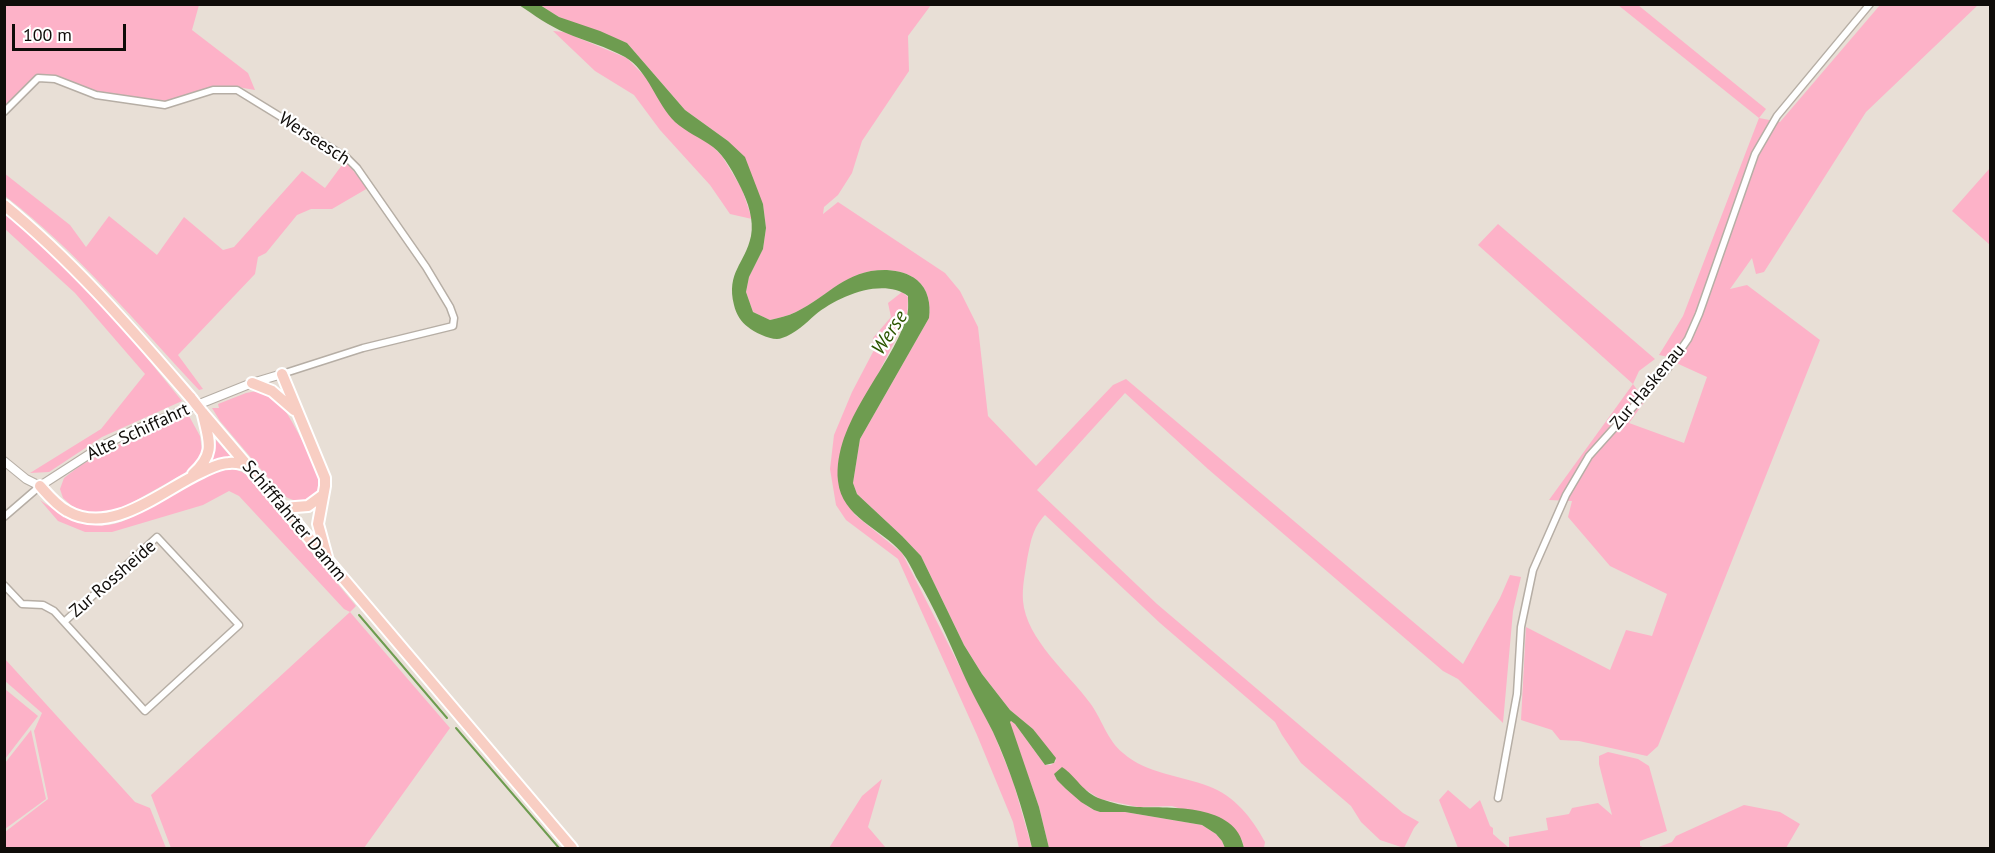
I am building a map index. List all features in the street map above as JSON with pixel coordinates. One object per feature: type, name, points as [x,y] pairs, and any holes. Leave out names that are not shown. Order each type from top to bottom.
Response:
[{"type":"highway","name":"Schifffahrter Damm","points":[[4,205],[47,241],[85,279],[190,398],[572,849]]},
{"type":"highway","points":[[282,374],[325,478],[318,524],[330,563]]},
{"type":"highway","points":[[252,383],[272,391],[296,412]]},
{"type":"highway","points":[[189,478],[207,460],[210,449],[202,412]]},
{"type":"highway","points":[[40,486],[67,511],[89,519],[108,519],[122,514],[189,478],[227,463],[247,465]]},
{"type":"highway","points":[[283,508],[308,506],[322,495]]},
{"type":"street","name":"Zur Haskenau","points":[[1498,798],[1517,694],[1521,627],[1533,570],[1566,495],[1589,456],[1668,368],[1688,339],[1700,314],[1755,154],[1777,116],[1870,4]]},
{"type":"street","name":"Werseesch","points":[[4,111],[38,78],[55,79],[96,96],[165,105],[213,90],[237,90],[346,157],[357,168],[426,267],[450,307],[454,318],[453,326],[363,348],[282,374]]},
{"type":"street","name":"Alte Schiffahrt","points":[[40,486],[102,446],[132,431],[252,383],[282,374]]},
{"type":"street","points":[[4,461],[26,479],[40,486],[4,517]]},
{"type":"street","name":"Zur Rossheide","points":[[4,585],[22,604],[49,608],[145,711],[238,625],[157,537],[64,622]]},
{"type":"shaded area","points":[[5,5],[199,5],[192,30],[248,73],[255,90],[213,87],[164,103],[95,93],[58,77],[39,75],[5,108]]},
{"type":"shaded area","points":[[519,5],[540,5],[559,17],[627,43],[685,110],[728,141],[745,157],[763,204],[766,228],[763,249],[749,277],[746,292],[753,312],[770,320],[790,315],[849,278],[873,271],[887,270],[903,273],[917,280],[924,288],[930,307],[929,318],[860,439],[853,483],[857,494],[921,556],[964,645],[982,674],[1010,710],[1033,729],[1056,758],[1054,763],[1045,765],[1015,724],[1010,722],[1039,807],[1049,848],[1032,848],[1016,789],[993,732],[935,611],[908,562],[893,544],[854,513],[841,494],[838,481],[839,459],[844,438],[864,397],[898,338],[907,316],[908,296],[886,288],[847,296],[824,308],[796,331],[779,339],[765,336],[751,329],[737,315],[732,284],[751,236],[751,217],[744,193],[725,160],[713,147],[675,122],[633,63],[611,50],[560,30]]},
{"type":"shaded area","points":[[540,5],[931,5],[908,36],[909,71],[862,141],[852,173],[838,195],[824,207],[823,214],[838,202],[945,273],[960,291],[978,327],[988,416],[1036,466],[1113,385],[1126,379],[1463,664],[1500,598],[1510,575],[1521,577],[1513,611],[1503,723],[1458,679],[1443,671],[1208,469],[1125,393],[1037,490],[1157,604],[1403,813],[1419,822],[1404,848],[1380,840],[1361,822],[1351,806],[1301,763],[1275,722],[1160,623],[1045,515],[1037,525],[1031,541],[1023,591],[1026,615],[1040,642],[1090,703],[1117,748],[1142,765],[1218,790],[1242,809],[1265,842],[1264,848],[1244,848],[1242,840],[1230,825],[1172,806],[1138,807],[1100,799],[1080,786],[1067,771],[1055,777],[1066,789],[1094,810],[1125,812],[1202,825],[1216,834],[1225,848],[1049,848],[1039,807],[1009,722],[1015,724],[1045,765],[1051,765],[1056,761],[1033,729],[1010,710],[982,674],[964,645],[921,556],[857,494],[853,483],[860,439],[929,318],[930,307],[924,288],[917,280],[903,273],[887,270],[873,271],[850,278],[790,315],[770,320],[753,312],[746,292],[749,277],[763,249],[766,228],[763,204],[728,141],[685,110],[627,43],[559,17]]},
{"type":"shaded area","points":[[1618,5],[1638,5],[1766,109],[1759,118]]},
{"type":"shaded area","points":[[1880,5],[1978,5],[1866,112],[1764,272],[1756,274],[1752,258],[1730,289],[1747,285],[1820,340],[1658,746],[1647,756],[1579,741],[1560,740],[1552,730],[1521,720],[1526,627],[1610,670],[1626,630],[1652,636],[1667,594],[1610,566],[1568,517],[1572,501],[1549,500],[1633,384],[1645,401],[1629,423],[1684,443],[1707,377],[1674,362],[1678,359],[1659,355],[1683,316],[1759,118],[1780,122]]},
{"type":"shaded area","points":[[553,31],[564,32],[627,58],[722,156],[742,189],[752,219],[730,214],[710,185],[660,130],[634,95],[595,71]]},
{"type":"shaded area","points":[[345,161],[368,188],[332,209],[311,209],[297,215],[266,253],[258,257],[255,274],[178,355],[203,389],[199,390],[82,264],[5,196],[4,173],[70,225],[86,247],[109,216],[157,255],[184,217],[223,250],[234,247],[302,171],[325,188]]},
{"type":"shaded area","points":[[1990,168],[1990,245],[1952,211]]},
{"type":"shaded area","points":[[4,211],[98,298],[182,401],[102,437],[49,472],[30,473],[101,429],[145,374],[75,293],[5,229]]},
{"type":"shaded area","points":[[1498,224],[1655,359],[1639,371],[1633,384],[1478,245]]},
{"type":"shaded area","points":[[902,292],[908,297],[907,317],[842,445],[854,514],[902,553],[994,734],[1013,781],[1032,848],[1019,848],[1013,822],[977,735],[898,559],[846,520],[836,505],[830,469],[834,435],[852,392],[874,350],[873,338],[891,317],[888,303]]},
{"type":"shaded area","points":[[257,391],[272,398],[281,406],[314,465],[319,479],[319,488],[312,498],[306,501],[293,500],[281,493],[220,421],[212,408],[219,408],[218,404]]},
{"type":"shaded area","points":[[189,416],[200,436],[202,451],[198,463],[185,473],[117,511],[89,514],[72,506],[63,498],[60,489],[64,478],[81,465],[135,436]]},
{"type":"shaded area","points":[[216,440],[231,457],[231,459],[209,462]]},
{"type":"shaded area","points":[[222,467],[231,467],[246,474],[356,606],[350,612],[344,609],[239,496],[229,491],[203,505],[112,532],[85,532],[58,521],[40,500],[64,515],[81,522],[109,525],[136,515]]},
{"type":"shaded area","points":[[350,612],[450,728],[364,848],[171,848],[151,795]]},
{"type":"shaded area","points":[[5,659],[135,802],[150,808],[166,848],[5,848],[5,832],[48,799],[34,731],[42,713],[5,681]]},
{"type":"shaded area","points":[[5,689],[38,716],[5,759]]},
{"type":"shaded area","points":[[31,730],[46,799],[5,829],[5,763]]},
{"type":"shaded area","points":[[1608,752],[1638,759],[1649,766],[1667,831],[1640,841],[1640,846],[1645,848],[1509,848],[1509,837],[1548,830],[1546,818],[1569,814],[1572,808],[1598,803],[1612,815],[1599,756]]},
{"type":"shaded area","points":[[1062,767],[1089,793],[1105,800],[1132,807],[1184,809],[1216,816],[1229,823],[1238,833],[1244,848],[1225,848],[1216,834],[1202,825],[1125,812],[1094,810],[1081,802],[1057,780],[1054,774]]},
{"type":"shaded area","points":[[882,779],[868,827],[886,848],[829,848],[862,796]]},
{"type":"shaded area","points":[[1448,790],[1470,809],[1480,800],[1490,826],[1493,828],[1493,834],[1509,848],[1458,848],[1439,800]]},
{"type":"shaded area","points":[[1744,805],[1780,812],[1800,824],[1786,848],[1656,848],[1672,842],[1676,836]]},
{"type":"waterway","points":[[359,615],[447,718]]},
{"type":"waterway","points":[[456,728],[559,848]]},
{"type":"water label","name":"Werse","points":[[890,333]]}]
